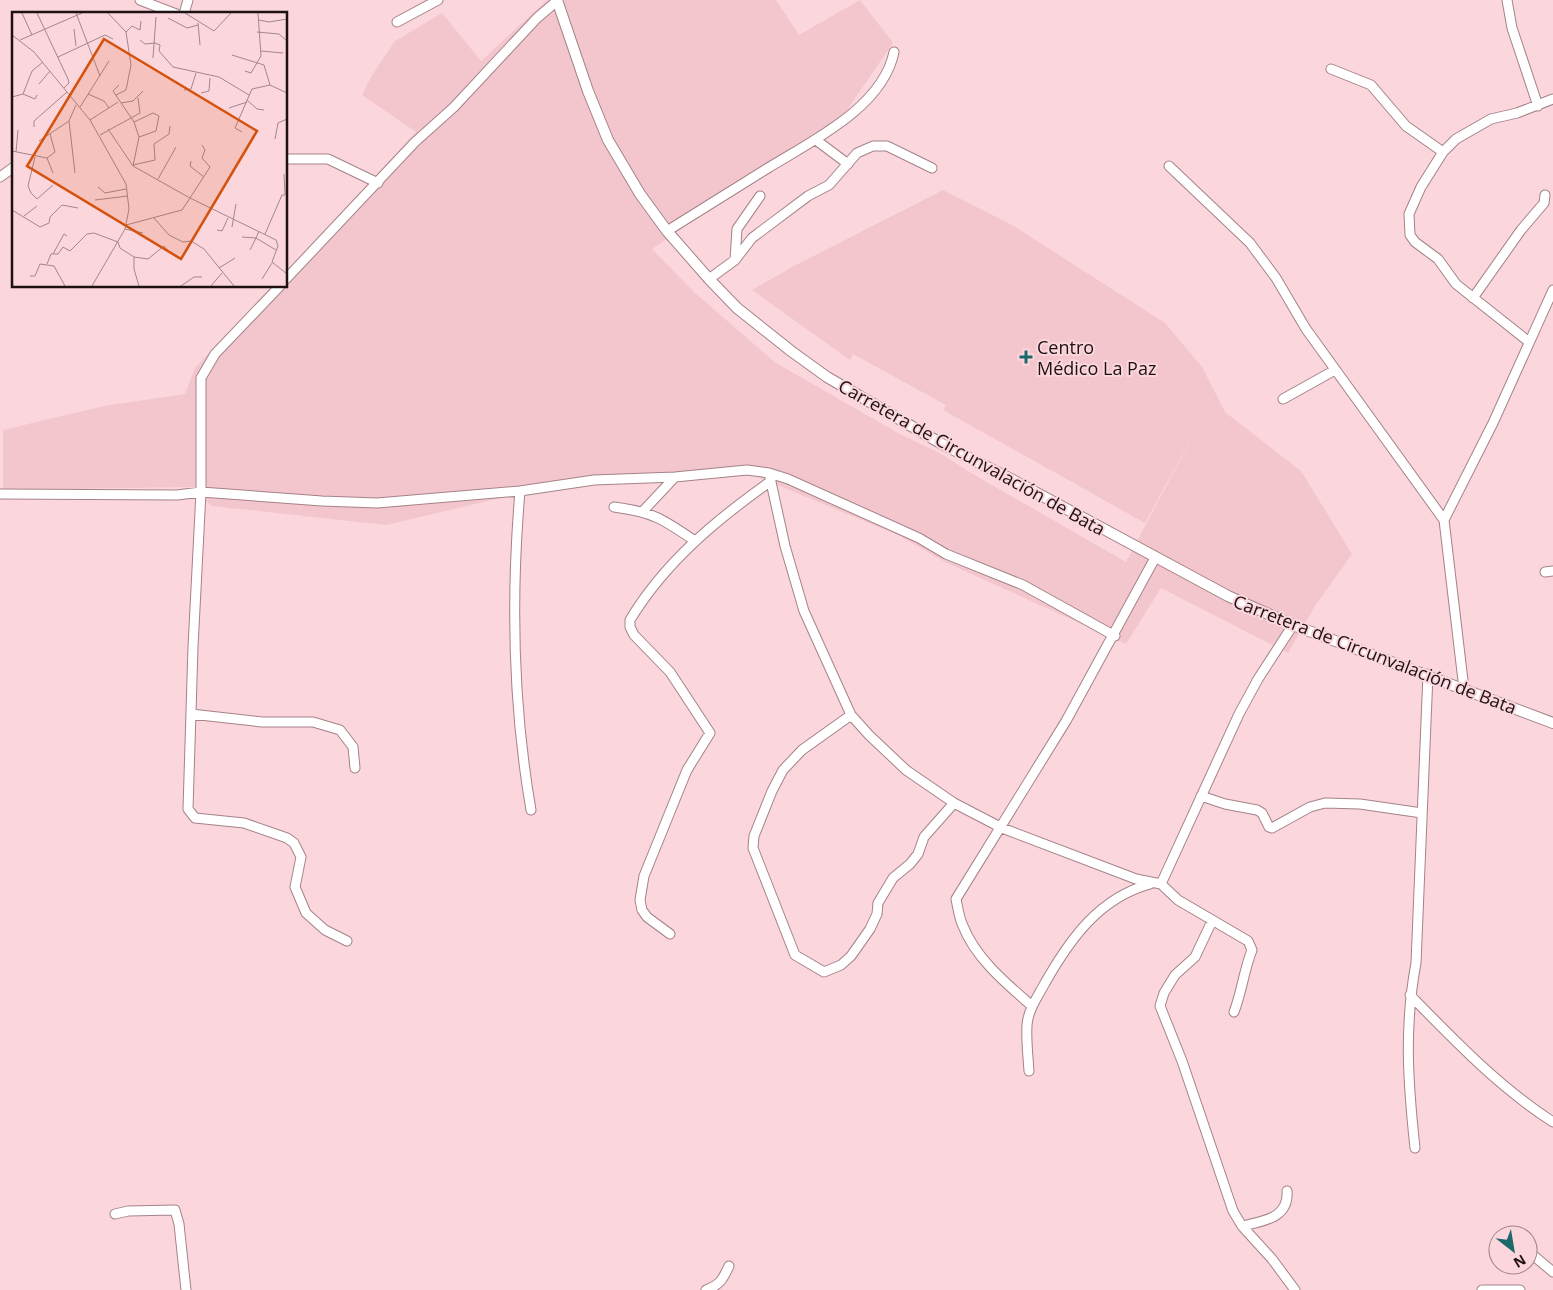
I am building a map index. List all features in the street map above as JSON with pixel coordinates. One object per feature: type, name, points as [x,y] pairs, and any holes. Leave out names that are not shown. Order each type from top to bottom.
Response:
[{"type":"main road","name":"Carretera de Circunvalación de Bata","points":[[557,0],[588,91],[608,140],[640,194],[667,231],[737,308],[826,377],[942,444],[1228,596],[1293,625],[1428,674],[1553,723]]},
{"type":"street","points":[[140,0],[171,12]]},
{"type":"street","points":[[397,22],[438,0]]},
{"type":"street","points":[[288,277],[415,142],[454,107],[537,18],[557,0]]},
{"type":"street","points":[[1508,0],[1512,28],[1538,106]]},
{"type":"street","points":[[667,231],[816,140],[856,109],[878,88],[891,68],[894,52]]},
{"type":"street","points":[[1331,70],[1371,85],[1406,126],[1443,152]]},
{"type":"street","points":[[1529,342],[1473,298],[1452,279],[1438,258],[1415,242],[1410,235],[1409,214],[1421,187],[1443,152],[1456,139],[1479,124],[1538,106],[1553,99]]},
{"type":"street","points":[[816,140],[848,164]]},
{"type":"street","points":[[709,279],[735,260],[752,238],[808,196],[829,185],[857,153],[873,146],[887,146],[932,168]]},
{"type":"street","points":[[288,159],[328,159],[378,183]]},
{"type":"street","points":[[1169,166],[1250,243],[1276,278],[1306,329],[1444,520],[1464,689]]},
{"type":"street","points":[[0,177],[12,168]]},
{"type":"street","points":[[1473,298],[1521,230],[1544,203],[1545,195]]},
{"type":"street","points":[[735,260],[737,229],[760,196]]},
{"type":"street","points":[[278,288],[215,354],[201,378],[201,492],[187,799],[191,814],[200,819],[244,824],[287,838],[294,843],[301,857],[295,887],[306,913],[325,930],[347,941]]},
{"type":"street","points":[[1444,520],[1493,423],[1553,290]]},
{"type":"street","points":[[1283,399],[1335,370]]},
{"type":"street","points":[[0,494],[177,495],[201,492],[362,503],[520,491],[594,480],[676,477],[747,470],[770,477],[788,479],[919,538],[946,554],[1023,585],[1114,636]]},
{"type":"street","points":[[643,511],[676,477]]},
{"type":"street","points":[[670,934],[647,917],[642,910],[640,900],[644,876],[687,770],[710,732],[670,672],[634,635],[630,627],[630,620],[660,575],[695,541],[770,477]]},
{"type":"street","points":[[770,477],[785,546],[804,611],[851,715],[906,770],[954,803],[1002,828],[1122,874],[1157,883],[1178,900],[1252,946],[1241,993],[1234,1012]]},
{"type":"street","points":[[520,491],[516,534],[517,671],[522,762],[531,810]]},
{"type":"street","points":[[614,507],[643,511],[664,520],[695,541]]},
{"type":"street","points":[[1032,1006],[997,975],[975,946],[963,926],[956,899],[1002,828],[1114,636],[1155,558]]},
{"type":"street","points":[[1029,1070],[1027,1024],[1032,1006],[1060,957],[1089,919],[1123,893],[1157,883],[1201,796],[1239,714],[1258,679],[1293,625]]},
{"type":"street","points":[[1415,1148],[1407,1074],[1410,995],[1416,963],[1428,674]]},
{"type":"street","points":[[191,714],[262,722],[313,722],[340,730],[353,747],[355,768]]},
{"type":"street","points":[[851,715],[802,750],[784,770],[772,791],[754,836],[753,848],[760,869],[775,900],[798,958],[824,972],[840,965],[851,956],[870,929],[877,914],[878,903],[893,878],[910,864],[918,854],[924,837],[954,803]]},
{"type":"street","points":[[1201,796],[1225,804],[1256,810],[1262,813],[1269,827],[1272,828],[1310,807],[1325,803],[1360,804],[1384,809],[1422,813]]},
{"type":"street","points":[[1212,921],[1195,957],[1175,976],[1164,993],[1160,1006],[1182,1061],[1233,1211],[1242,1226],[1272,1259],[1295,1290]]},
{"type":"street","points":[[1410,995],[1466,1052],[1522,1102],[1553,1122]]},
{"type":"street","points":[[1242,1226],[1279,1214],[1288,1201],[1287,1191]]},
{"type":"street","points":[[115,1214],[128,1211],[175,1210],[179,1224],[186,1290]]},
{"type":"street","points":[[1538,1259],[1553,1272]]},
{"type":"street","points":[[706,1290],[716,1286],[722,1280],[729,1266]]},
{"type":"street","points":[[1482,1290],[1520,1290]]},
{"type":"shaded area","points":[[547,0],[776,0],[799,35],[860,0],[893,43],[840,120],[652,249],[695,293],[776,363],[898,433],[943,455],[1126,562],[1198,426],[1145,523],[943,410],[946,405],[853,354],[850,360],[752,290],[794,266],[943,190],[1012,225],[1165,323],[1202,367],[1225,412],[1301,471],[1352,554],[1315,606],[1288,653],[1161,588],[1126,644],[945,562],[898,535],[758,477],[741,473],[535,490],[386,525],[212,506],[190,487],[3,490],[3,430],[104,406],[185,394],[195,368],[270,288],[288,288],[288,270],[416,132],[362,95],[372,75],[395,41],[442,13],[481,61]]},
{"type":"place","name":"Centro Médico La Paz","points":[[1026,357]]}]
